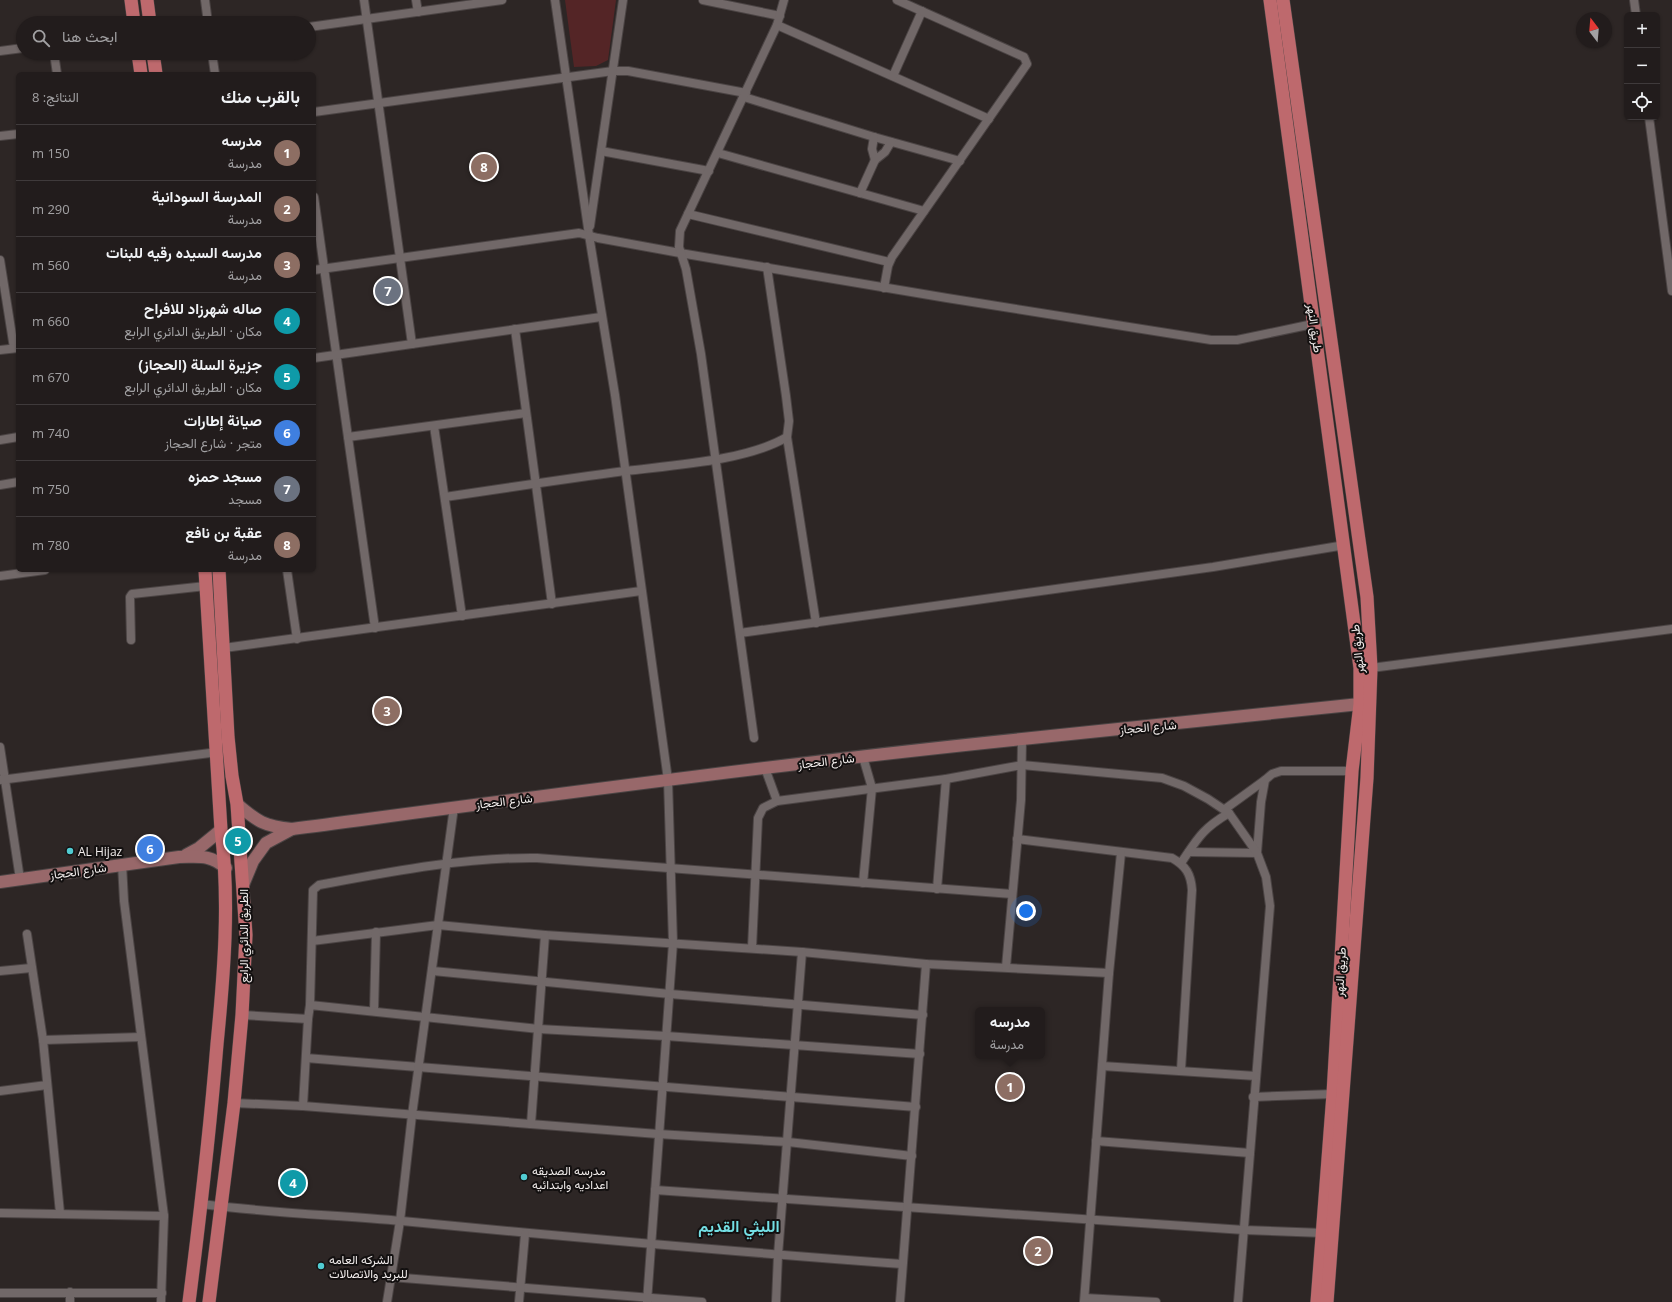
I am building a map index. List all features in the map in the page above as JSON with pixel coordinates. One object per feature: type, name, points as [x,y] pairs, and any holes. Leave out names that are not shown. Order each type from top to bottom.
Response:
[{"type":"main road","points":[[131,0],[133,16]]},
{"type":"main road","points":[[147,0],[149,16]]},
{"type":"main road","name":"طريق النهر","points":[[1270,0],[1345,545],[1360,668],[1360,704],[1352,771],[1333,1094],[1317,1302]]},
{"type":"main road","name":"طريق النهر","points":[[1283,0],[1367,597],[1371,668],[1366,785],[1327,1302]]},
{"type":"main road","points":[[139,60],[141,72]]},
{"type":"main road","points":[[155,60],[156,72]]},
{"type":"main road","name":"الطريق الدائري الرابع","points":[[189,1302],[202,1204],[223,980],[226,868],[221,830],[218,752],[205,572]]},
{"type":"main road","name":"الطريق الدائري الرابع","points":[[209,1302],[234,1103],[242,1015],[246,935],[244,885],[237,804],[229,745],[219,572]]},
{"type":"main road","name":"شارع الحجاز","points":[[237,804],[263,824],[271,827],[292,828],[764,768],[1022,738],[1180,724],[1360,704]]},
{"type":"main road","name":"شارع الحجاز","points":[[244,885],[254,861],[266,843],[292,828]]},
{"type":"main road","name":"شارع الحجاز","points":[[179,857],[199,848],[221,830]]},
{"type":"main road","name":"شارع الحجاز","points":[[0,882],[179,857],[209,857],[217,860],[226,868]]},
{"type":"street","points":[[205,0],[207,16]]},
{"type":"street","points":[[364,0],[412,344]]},
{"type":"street","points":[[416,0],[418,12]]},
{"type":"street","points":[[316,26],[502,0]]},
{"type":"street","points":[[555,0],[601,317],[615,394],[668,780],[673,943],[647,1300]]},
{"type":"street","points":[[589,235],[623,0]]},
{"type":"street","points":[[703,0],[780,16]]},
{"type":"street","points":[[754,738],[701,354],[686,268],[680,253],[680,231],[777,25],[784,0]]},
{"type":"street","points":[[884,288],[889,262],[1026,67],[1026,59],[898,0]]},
{"type":"street","points":[[1634,0],[1636,12]]},
{"type":"street","points":[[893,76],[922,11]]},
{"type":"street","points":[[777,25],[989,119]]},
{"type":"street","points":[[0,51],[16,49]]},
{"type":"street","points":[[55,60],[57,72]]},
{"type":"street","points":[[213,60],[215,72]]},
{"type":"street","points":[[316,112],[613,71],[628,72],[745,95],[874,137],[960,161]]},
{"type":"street","points":[[1649,120],[1672,291]]},
{"type":"street","points":[[0,136],[16,134]]},
{"type":"street","points":[[874,137],[872,149],[875,160]]},
{"type":"street","points":[[860,193],[875,160],[885,152],[891,142]]},
{"type":"street","points":[[601,151],[709,171]]},
{"type":"street","points":[[718,153],[924,211]]},
{"type":"street","points":[[316,210],[375,628]]},
{"type":"street","points":[[688,214],[889,262]]},
{"type":"street","points":[[316,270],[579,233],[598,238],[680,253],[884,288],[1211,340],[1237,340],[1327,321]]},
{"type":"street","points":[[0,260],[16,348],[0,350]]},
{"type":"street","points":[[767,267],[789,421],[787,436],[816,622]]},
{"type":"street","points":[[316,358],[601,317]]},
{"type":"street","points":[[515,329],[552,604]]},
{"type":"street","points":[[348,437],[526,413]]},
{"type":"street","points":[[434,426],[462,616]]},
{"type":"street","points":[[445,497],[536,483],[716,460],[775,444],[787,436]]},
{"type":"street","points":[[0,440],[16,437]]},
{"type":"street","points":[[0,485],[16,482]]},
{"type":"street","points":[[740,633],[1213,568],[1345,545]]},
{"type":"street","points":[[0,576],[30,572]]},
{"type":"street","points":[[287,572],[297,639]]},
{"type":"street","points":[[130,640],[130,597],[132,594],[206,586]]},
{"type":"street","points":[[224,648],[641,591]]},
{"type":"street","points":[[1371,668],[1672,629]]},
{"type":"street","points":[[1006,967],[1018,839],[1022,738]]},
{"type":"street","points":[[0,748],[2,780],[20,879]]},
{"type":"street","points":[[2,780],[218,752]]},
{"type":"street","points":[[863,757],[872,788],[863,883]]},
{"type":"street","points":[[752,948],[755,875],[760,813],[767,805],[777,801],[946,779],[1022,765],[1162,778],[1184,786],[1227,811],[1257,853],[1266,877],[1270,906],[1238,1302]]},
{"type":"street","points":[[764,768],[777,801]]},
{"type":"street","points":[[1181,863],[1203,831],[1272,774],[1281,771],[1352,771]]},
{"type":"street","points":[[937,889],[946,779]]},
{"type":"street","points":[[1257,853],[1261,802],[1265,780]]},
{"type":"street","points":[[387,1302],[400,1221],[412,1115],[433,971],[445,865],[454,808]]},
{"type":"street","points":[[1018,839],[1121,853],[1172,858],[1181,863],[1187,870],[1191,879],[1192,890],[1181,1070]]},
{"type":"street","points":[[1189,852],[1257,853]]},
{"type":"street","points":[[1121,853],[1109,973],[1084,1300],[1156,1302]]},
{"type":"street","points":[[303,1106],[310,1005],[313,890],[319,884],[445,865],[507,858],[671,867],[755,875],[1012,894]]},
{"type":"street","points":[[122,864],[124,901],[164,1216],[161,1302]]},
{"type":"street","points":[[312,941],[438,924],[545,935],[752,948],[926,964],[1109,973]]},
{"type":"street","points":[[374,1011],[376,932]]},
{"type":"street","points":[[27,934],[43,1040],[60,1213]]},
{"type":"street","points":[[532,1124],[545,935]]},
{"type":"street","points":[[776,1302],[778,1255],[784,1198],[790,1096],[802,952]]},
{"type":"street","points":[[900,1302],[926,964]]},
{"type":"street","points":[[0,971],[31,968]]},
{"type":"street","points":[[433,971],[670,994],[798,1003],[923,1015]]},
{"type":"street","points":[[310,1005],[539,1029],[666,1036],[920,1054]]},
{"type":"street","points":[[242,1015],[308,1019]]},
{"type":"street","points":[[43,1040],[141,1037]]},
{"type":"street","points":[[306,1058],[916,1107]]},
{"type":"street","points":[[1102,1066],[1256,1076]]},
{"type":"street","points":[[0,1091],[47,1085]]},
{"type":"street","points":[[1254,1097],[1333,1094]]},
{"type":"street","points":[[234,1103],[303,1106],[658,1134],[788,1142],[912,1156]]},
{"type":"street","points":[[1096,1140],[1250,1153]]},
{"type":"street","points":[[654,1190],[1244,1230],[1323,1233]]},
{"type":"street","points":[[202,1204],[222,1207],[400,1221],[525,1234],[902,1264]]},
{"type":"street","points":[[0,1214],[60,1213],[164,1216]]},
{"type":"street","points":[[519,1302],[525,1234]]},
{"type":"street","points":[[391,1277],[520,1286],[647,1300],[702,1302]]},
{"type":"street","points":[[70,1292],[70,1302]]},
{"type":"street","points":[[0,1293],[162,1293]]},
{"type":"shaded area","points":[[565,0],[616,0],[608,60],[596,66],[574,67]]},
{"type":"place","name":"عقبة بن نافع","points":[[484,167]]},
{"type":"place","name":"مسجد حمزه","points":[[388,291]]},
{"type":"place","name":"مدرسه السيده رقيه للبنات","points":[[387,711]]},
{"type":"place","name":"جزيرة السلة (الحجاز)","points":[[238,841]]},
{"type":"place","name":"صيانة إطارات","points":[[150,849]]},
{"type":"place","name":"AL Hijaz","points":[[70,851]]},
{"type":"place","name":"مدرسه","points":[[1010,1087]]},
{"type":"place","name":"مدرسه الصديقه اعداديه وابتدائيه","points":[[524,1177]]},
{"type":"place","name":"صاله شهرزاد للافراح","points":[[293,1183]]},
{"type":"place","name":"المدرسة السودانية","points":[[1038,1251]]},
{"type":"place","name":"الشركه العامه للبريد والاتصالات","points":[[321,1266]]},
{"type":"district","name":"الليثي القديم","points":[[739,1226]]}]
